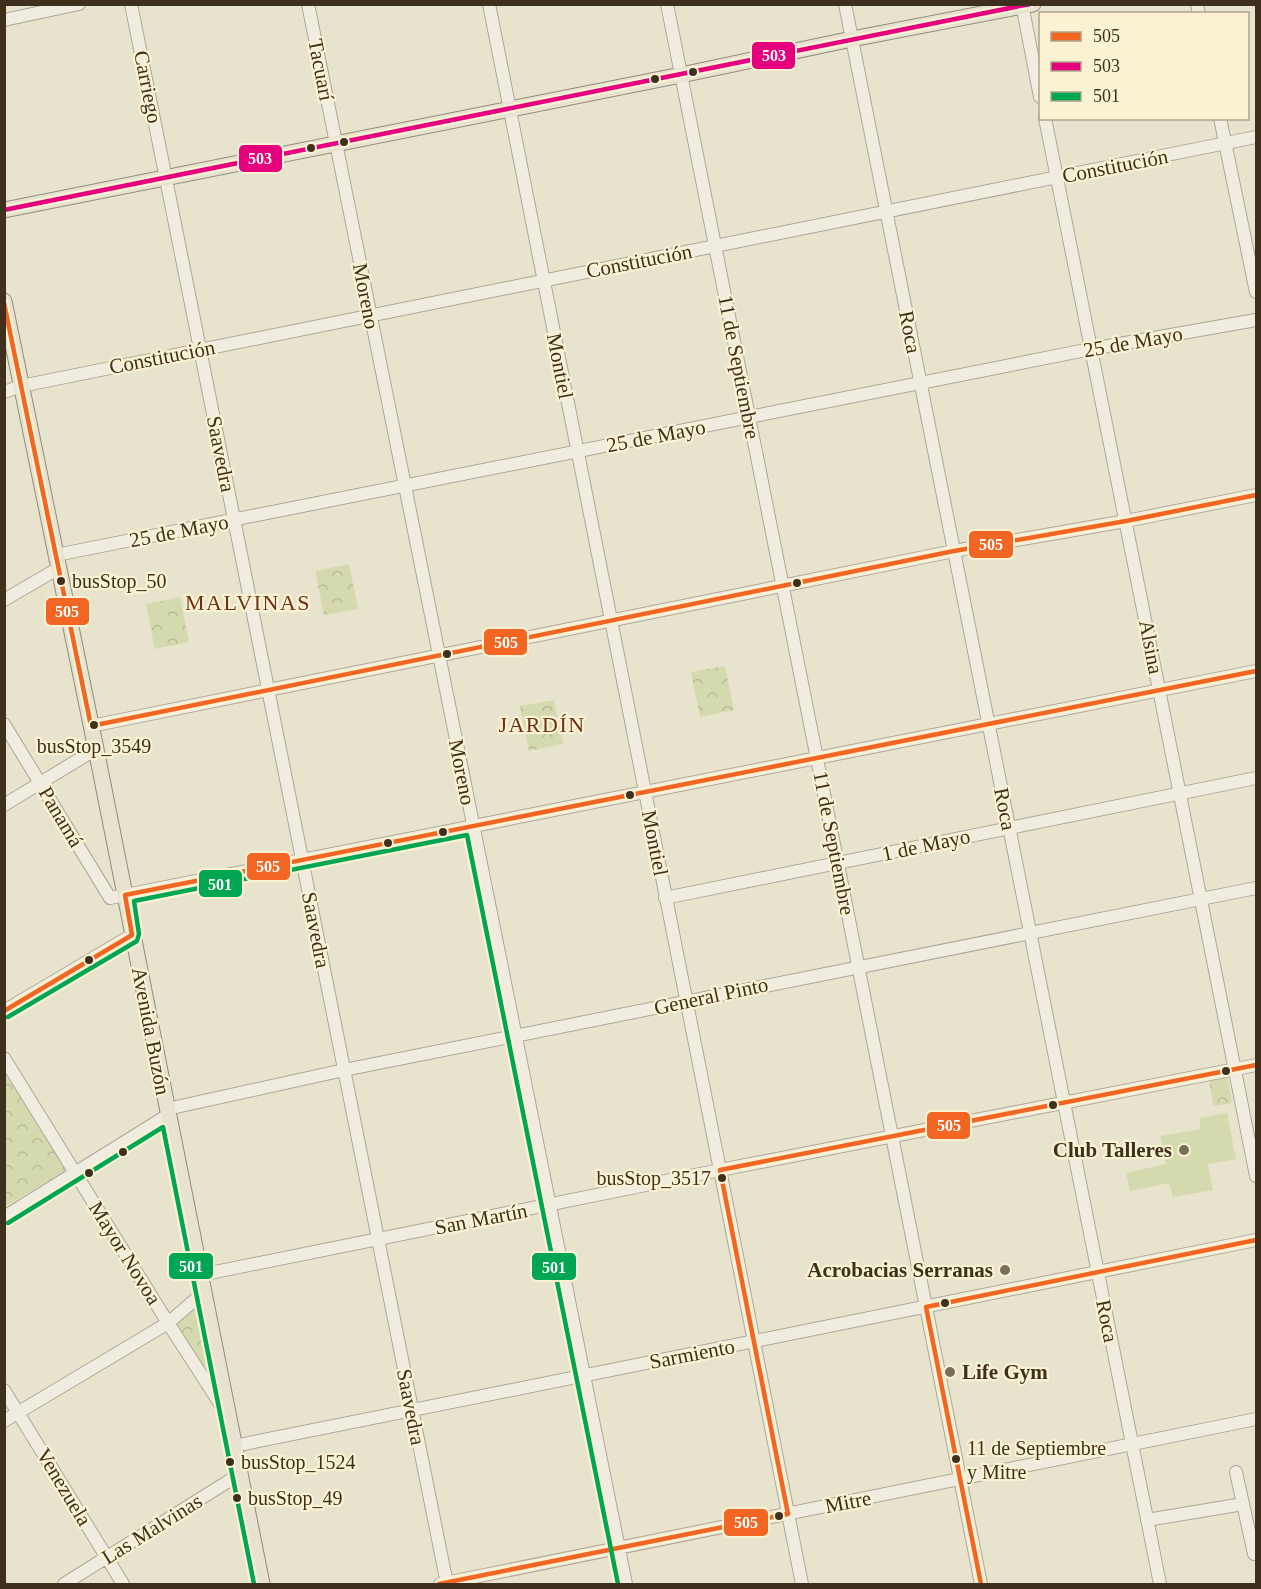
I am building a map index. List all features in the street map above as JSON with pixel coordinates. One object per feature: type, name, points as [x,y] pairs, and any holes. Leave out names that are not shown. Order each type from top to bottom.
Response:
[{"type":"main road","points":[[4,201],[165,173],[680,71],[991,4]]},
{"type":"main road","points":[[851,36],[1026,5]]},
{"type":"main road","points":[[4,210],[165,173]]},
{"type":"main road","name":"Avenida Buzón","points":[[4,301],[9,389],[57,562],[262,1584]]},
{"type":"street","points":[[4,20],[79,4]]},
{"type":"street","name":"Carriego","points":[[131,4],[165,173]]},
{"type":"street","name":"Tacuarí","points":[[308,4],[334,140]]},
{"type":"street","name":"Montiel","points":[[489,4],[802,1584]]},
{"type":"street","name":"11 de Septiembre","points":[[667,4],[981,1584]]},
{"type":"street","name":"Roca","points":[[845,4],[1160,1584]]},
{"type":"street","points":[[1026,5],[1039,85]]},
{"type":"street","name":"Alsina","points":[[1045,120],[1257,1176]]},
{"type":"street","points":[[1220,120],[1257,292]]},
{"type":"street","name":"Constitución","points":[[9,389],[1257,137]]},
{"type":"street","name":"Moreno","points":[[334,140],[626,1584]]},
{"type":"street","name":"Saavedra","points":[[165,173],[412,1410],[444,1584]]},
{"type":"street","name":"25 de Mayo","points":[[4,600],[57,562],[234,520],[1091,349],[1257,320]]},
{"type":"street","points":[[91,726],[954,551],[1257,495]]},
{"type":"street","points":[[124,895],[1257,671]]},
{"type":"street","name":"Panamá","points":[[4,724],[111,898],[124,895]]},
{"type":"street","points":[[4,805],[96,749]]},
{"type":"street","name":"1 de Mayo","points":[[665,898],[1257,778]]},
{"type":"street","name":"General Pinto","points":[[4,1217],[167,1112],[344,1070],[1257,888]]},
{"type":"street","points":[[4,1011],[132,935]]},
{"type":"street","name":"Mayor Novoa","points":[[4,1058],[228,1417]]},
{"type":"street","name":"San Martín","points":[[200,1275],[1257,1065]]},
{"type":"street","name":"Sarmiento","points":[[234,1446],[1257,1240]]},
{"type":"street","points":[[4,1421],[168,1323],[203,1293]]},
{"type":"street","name":"Venezuela","points":[[4,1390],[123,1584]]},
{"type":"street","name":"Mitre","points":[[444,1584],[1257,1419]]},
{"type":"street","points":[[1236,1472],[1254,1554]]},
{"type":"street","name":"Las Malvinas","points":[[64,1584],[240,1474]]},
{"type":"street","points":[[1147,1520],[1244,1504]]},
{"type":"green space","points":[[349,564],[358,609],[324,615],[315,571]]},
{"type":"green space","points":[[180,597],[189,642],[155,649],[146,604]]},
{"type":"green space","points":[[725,666],[734,710],[700,717],[691,672]]},
{"type":"green space","points":[[554,700],[563,744],[529,751],[520,706]]},
{"type":"green space","points":[[5,1066],[68,1169],[4,1207]]},
{"type":"green space","points":[[1228,1077],[1232,1103],[1214,1106],[1209,1081]]},
{"type":"green space","points":[[1227,1113],[1236,1159],[1208,1164],[1213,1190],[1173,1197],[1169,1183],[1130,1191],[1126,1173],[1166,1164],[1160,1136],[1201,1129],[1199,1118]]},
{"type":"green space","points":[[194,1302],[207,1365],[202,1367],[174,1321]]},
{"type":"transit line","name":"503","points":[[4,210],[1030,4]]},
{"type":"transit line","name":"505","points":[[4,303],[91,726],[954,551],[1126,521],[1256,495]]},
{"type":"transit line","name":"505","points":[[4,1011],[132,935],[125,895],[1256,671]]},
{"type":"transit line","name":"501","points":[[8,1017],[137,941],[139,934],[134,901],[467,835],[618,1584]]},
{"type":"transit line","name":"505","points":[[439,1584],[788,1514],[720,1170],[1256,1065]]},
{"type":"transit line","name":"501","points":[[8,1223],[163,1127],[254,1584]]},
{"type":"transit line","name":"505","points":[[981,1584],[926,1307],[1256,1240]]},
{"type":"place","name":"busStop_50","points":[[61,581]]},
{"type":"place","name":"busStop_3549","points":[[94,725]]},
{"type":"place","name":"Club Talleres","points":[[1184,1150]]},
{"type":"place","name":"busStop_3517","points":[[722,1178]]},
{"type":"place","name":"Acrobacias Serranas","points":[[1005,1270]]},
{"type":"place","name":"Life Gym","points":[[950,1372]]},
{"type":"place","name":"11 de Septiembre y Mitre","points":[[956,1459]]},
{"type":"place","name":"busStop_1524","points":[[230,1462]]},
{"type":"place","name":"busStop_49","points":[[237,1498]]},
{"type":"district","name":"MALVINAS","points":[[248,602]]},
{"type":"district","name":"JARDÍN","points":[[542,724]]}]
